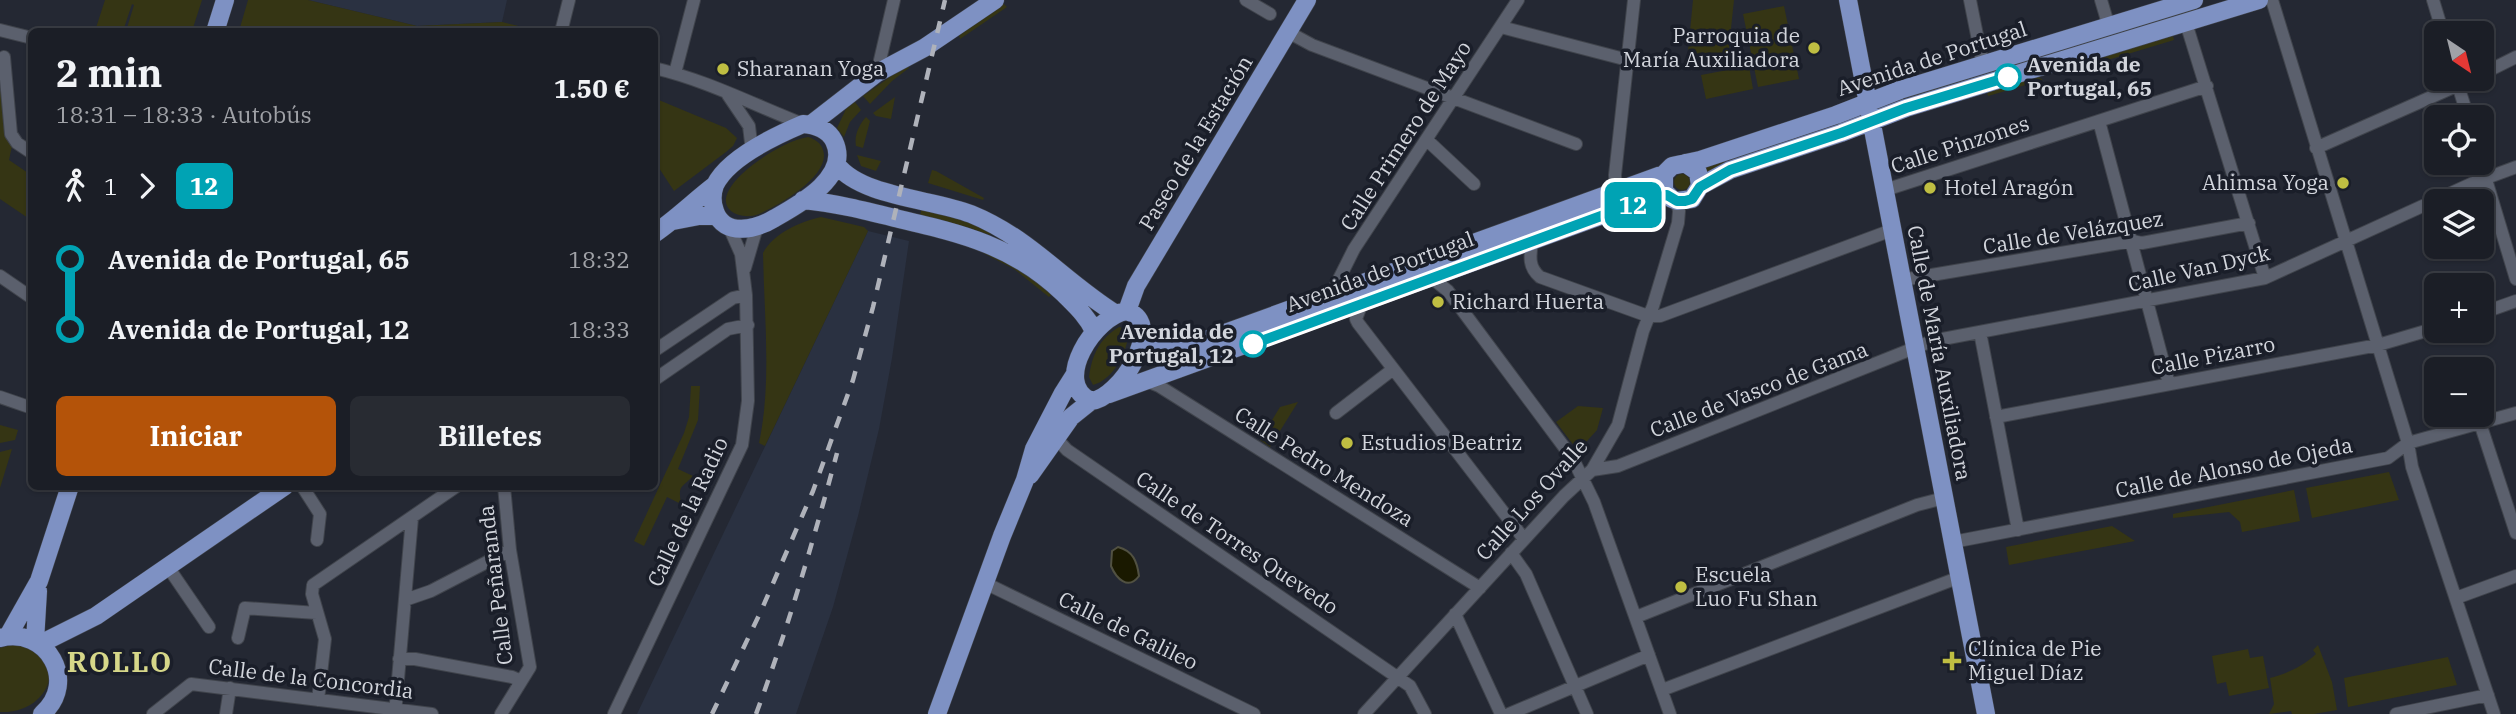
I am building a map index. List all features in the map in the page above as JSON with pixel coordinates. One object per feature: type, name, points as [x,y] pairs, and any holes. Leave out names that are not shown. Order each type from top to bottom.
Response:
[{"type":"main road","points":[[216,28],[225,0]]},
{"type":"main road","points":[[658,231],[715,186],[735,163],[752,151],[776,135],[806,125],[877,73],[924,48],[995,0]]},
{"type":"main road","name":"Paseo de la Estación","points":[[1121,312],[1307,0]]},
{"type":"main road","name":"Calle de María Auxiliadora","points":[[1848,0],[1986,714]]},
{"type":"main road","name":"Avenida de Portugal","points":[[1700,187],[1730,170],[1869,112],[1900,90],[2109,27],[2176,3],[2194,0]]},
{"type":"main road","name":"Avenida de Portugal","points":[[1685,163],[2186,23],[2259,0]]},
{"type":"main road","points":[[673,221],[699,216],[743,229],[757,227],[803,200],[822,185],[837,165],[837,148],[831,136],[821,128],[806,125]]},
{"type":"main road","points":[[1685,163],[1698,172],[1700,187],[1692,199],[1672,198],[1662,185],[1664,174],[1672,166],[1685,163]]},
{"type":"main road","points":[[837,165],[848,177],[867,186],[967,213],[998,226],[1027,244],[1087,296],[1121,312],[1133,313],[1141,322],[1143,338],[1134,361],[1109,394]]},
{"type":"main road","name":"Avenida de Portugal","points":[[1143,338],[1162,348],[1178,350],[1664,174]]},
{"type":"main road","points":[[715,186],[712,199],[723,222]]},
{"type":"main road","name":"Avenida de Portugal","points":[[1091,401],[1650,198],[1672,198]]},
{"type":"main road","points":[[803,200],[838,204],[956,232],[990,244],[1037,271],[1055,285],[1078,307],[1094,331]]},
{"type":"main road","points":[[937,714],[1038,440],[1075,374],[1086,342],[1094,331],[1121,312]]},
{"type":"main road","points":[[1025,480],[1046,456],[1071,417],[1091,401],[1080,394],[1075,374]]},
{"type":"main road","points":[[38,643],[35,619],[39,580],[68,490]]},
{"type":"main road","points":[[38,643],[96,616],[279,490]]},
{"type":"main road","points":[[4,637],[39,580]]},
{"type":"main road","points":[[42,714],[53,701],[57,688],[55,663],[63,649],[96,616]]},
{"type":"main road","points":[[4,637],[22,637],[38,643],[55,663]]},
{"type":"street","points":[[562,28],[569,0]]},
{"type":"street","points":[[675,73],[694,0]]},
{"type":"street","points":[[877,73],[894,0]]},
{"type":"street","points":[[1247,0],[1269,14]]},
{"type":"street","name":"Calle Primero de Mayo","points":[[1331,295],[1354,249],[1518,0]]},
{"type":"street","points":[[1616,193],[1615,175],[1634,0]]},
{"type":"street","points":[[1970,0],[1983,65]]},
{"type":"street","points":[[2101,0],[2109,27]]},
{"type":"street","points":[[2272,0],[2408,443],[2412,467],[2494,714]]},
{"type":"street","points":[[2433,0],[2439,21]]},
{"type":"street","points":[[2186,23],[2265,278]]},
{"type":"street","points":[[1501,27],[1628,60]]},
{"type":"street","points":[[0,30],[8,50],[4,85],[11,134],[28,150]]},
{"type":"street","points":[[1288,32],[1312,45],[1576,144]]},
{"type":"street","points":[[0,35],[8,50]]},
{"type":"street","points":[[8,50],[28,40]]},
{"type":"street","points":[[2494,68],[2516,57]]},
{"type":"street","points":[[658,69],[675,73],[806,125]]},
{"type":"street","name":"Calle Pinzones","points":[[1885,190],[2207,86]]},
{"type":"street","points":[[2316,148],[2438,91]]},
{"type":"street","points":[[728,95],[749,125],[752,151]]},
{"type":"street","points":[[2099,121],[2169,384]]},
{"type":"street","points":[[1427,140],[1474,184]]},
{"type":"street","name":"Calle Van Dyck","points":[[1915,349],[1933,341],[2265,278],[2329,250],[2345,240],[2516,167]]},
{"type":"street","points":[[2485,175],[2516,279]]},
{"type":"street","name":"Calle Los Ovalle","points":[[1364,714],[1587,474],[1605,447],[1618,425],[1648,316],[1678,223],[1679,211],[1672,198]]},
{"type":"street","name":"Calle de la Radio","points":[[614,714],[742,445],[748,401],[745,272],[741,254],[723,222]]},
{"type":"street","name":"Calle de Velázquez","points":[[1902,280],[2132,241],[2142,243],[2249,223]]},
{"type":"street","name":"Calle de la Radio","points":[[745,272],[757,227]]},
{"type":"street","points":[[1532,241],[1530,262],[1534,272],[1540,277],[1648,316],[1669,313],[1892,230]]},
{"type":"street","points":[[0,276],[28,295]]},
{"type":"street","points":[[1432,278],[1448,291],[1587,474],[1594,502],[1670,714]]},
{"type":"street","points":[[658,348],[733,298],[746,295]]},
{"type":"street","points":[[2494,309],[2516,302]]},
{"type":"street","points":[[1362,303],[1357,323],[1524,539]]},
{"type":"street","points":[[658,377],[728,329],[748,325]]},
{"type":"street","points":[[1980,332],[2018,530]]},
{"type":"street","name":"Calle Pizarro","points":[[1996,417],[2378,345],[2424,332]]},
{"type":"street","name":"Calle de Vasco de Gama","points":[[1587,474],[1618,466],[1915,349]]},
{"type":"street","points":[[1336,413],[1392,370]]},
{"type":"street","name":"Calle Pedro Mendoza","points":[[1147,381],[1480,588]]},
{"type":"street","points":[[0,397],[28,407]]},
{"type":"street","name":"Calle de Alonso de Ojeda","points":[[2494,419],[2516,413]]},
{"type":"street","name":"Calle de Alonso de Ojeda","points":[[1953,542],[2388,458],[2408,443],[2466,427]]},
{"type":"street","points":[[2481,427],[2516,533]]},
{"type":"street","name":"Calle de Torres Quevedo","points":[[1056,438],[1067,450],[1410,685],[1425,714]]},
{"type":"street","points":[[1605,447],[1610,459],[1618,466]]},
{"type":"street","points":[[305,490],[320,514],[317,540]]},
{"type":"street","points":[[318,700],[325,639],[312,594],[313,585],[451,490]]},
{"type":"street","name":"Calle Peñaranda","points":[[501,714],[530,667],[510,550],[504,490]]},
{"type":"street","points":[[1636,617],[1917,505],[1944,498]]},
{"type":"street","points":[[395,712],[412,518]]},
{"type":"street","points":[[405,600],[431,591],[510,550]]},
{"type":"street","points":[[1511,553],[1526,574],[1587,714]]},
{"type":"street","points":[[168,567],[209,627]]},
{"type":"street","points":[[2456,598],[2516,576]]},
{"type":"street","points":[[1662,690],[1960,577]]},
{"type":"street","name":"Calle de Galileo","points":[[985,583],[1254,714]]},
{"type":"street","points":[[237,638],[246,608],[317,613]]},
{"type":"street","points":[[1455,614],[1501,714]]},
{"type":"street","points":[[35,619],[44,627],[61,634]]},
{"type":"street","points":[[1508,714],[1649,655]]},
{"type":"street","points":[[399,659],[415,659],[521,681]]},
{"type":"street","name":"Calle de la Concordia","points":[[153,714],[191,684],[395,712],[432,714]]},
{"type":"street","points":[[226,714],[230,688]]},
{"type":"street","points":[[2396,714],[2488,695]]},
{"type":"shaded area","points":[[105,0],[202,0],[193,28],[127,28],[134,5],[132,4],[124,28],[96,28]]},
{"type":"shaded area","points":[[248,0],[308,0],[417,26],[502,22],[527,28],[240,28]]},
{"type":"shaded area","points":[[308,0],[507,0],[502,22],[417,26]]},
{"type":"shaded area","points":[[1693,0],[1734,0],[1727,66],[1687,62]]},
{"type":"shaded area","points":[[1004,4],[1007,7],[960,39],[959,35]]},
{"type":"shaded area","points":[[1784,6],[1799,79],[1758,87],[1743,14]]},
{"type":"shaded area","points":[[2195,7],[2196,12],[1910,100],[1909,95]]},
{"type":"shaded area","points":[[2173,36],[2174,40],[2068,72],[2071,66]]},
{"type":"shaded area","points":[[907,65],[909,68],[870,104],[863,96]]},
{"type":"shaded area","points":[[1749,66],[1753,89],[1706,99],[1701,75]]},
{"type":"shaded area","points":[[2037,76],[2043,80],[1988,96],[1987,92]]},
{"type":"shaded area","points":[[0,87],[3,91],[7,140],[12,146],[9,160],[28,173],[28,218],[0,199]]},
{"type":"shaded area","points":[[895,97],[891,119],[873,113]]},
{"type":"shaded area","points":[[658,100],[726,128],[737,138],[726,152],[674,191],[658,167]]},
{"type":"shaded area","points":[[855,102],[861,110],[850,122],[844,137],[837,128],[846,109]]},
{"type":"shaded area","points":[[866,117],[870,121],[863,148],[856,146],[856,138]]},
{"type":"shaded area","points":[[1831,125],[1833,128],[1776,145],[1708,172],[1705,168]]},
{"type":"shaded area","points":[[808,137],[821,145],[824,160],[812,179],[778,204],[759,214],[739,215],[729,209],[726,197],[743,173],[776,150]]},
{"type":"shaded area","points":[[857,155],[881,161],[876,171],[861,166]]},
{"type":"shaded area","points":[[932,170],[984,198],[983,200],[928,183]]},
{"type":"shaded area","points":[[1682,174],[1688,176],[1688,188],[1682,190],[1676,188],[1674,182],[1676,176]]},
{"type":"shaded area","points":[[922,206],[960,217],[992,231],[990,235],[920,216]]},
{"type":"shaded area","points":[[821,217],[864,227],[868,231],[765,446],[759,443],[766,373],[763,253],[773,240],[788,230]]},
{"type":"shaded area","points":[[868,231],[909,241],[892,358],[879,429],[858,516],[833,607],[796,714],[637,714]]},
{"type":"shaded area","points":[[984,250],[1017,267],[1052,294],[1049,297],[1014,269],[983,253]]},
{"type":"shaded area","points":[[1119,327],[1128,331],[1123,356],[1107,377],[1093,385],[1089,377],[1095,355],[1106,337]]},
{"type":"shaded area","points":[[691,386],[700,386],[698,420],[678,469],[693,476],[680,490],[681,504],[667,497],[644,546],[634,541],[689,417]]},
{"type":"shaded area","points":[[1298,402],[1270,447],[1260,440],[1280,407]]},
{"type":"shaded area","points":[[1578,406],[1603,408],[1597,430],[1578,451],[1556,422]]},
{"type":"shaded area","points":[[0,425],[18,430],[15,440],[0,443]]},
{"type":"shaded area","points":[[12,449],[0,488],[0,452]]},
{"type":"shaded area","points":[[2389,472],[2399,500],[2312,518],[2306,488]]},
{"type":"shaded area","points":[[2294,490],[2300,521],[2242,532],[2240,522],[2229,512],[2173,518],[2173,514]]},
{"type":"shaded area","points":[[2112,526],[2135,541],[2009,565],[2006,547]]},
{"type":"shaded area","points":[[1118,547],[1131,554],[1135,561],[1139,576],[1131,582],[1127,583],[1119,578],[1111,566],[1112,551]]},
{"type":"shaded area","points":[[12,645],[31,649],[43,657],[49,668],[49,681],[43,693],[33,703],[18,710],[0,712],[0,648]]},
{"type":"shaded area","points":[[2318,645],[2332,682],[2337,710],[2314,714],[2292,714],[2291,711],[2269,714],[2274,704],[2270,678],[2305,663],[2316,654],[2313,650]]},
{"type":"shaded area","points":[[2248,649],[2250,658],[2263,656],[2269,688],[2229,696],[2226,682],[2217,684],[2212,656]]},
{"type":"shaded area","points":[[2448,657],[2457,685],[2348,707],[2344,678]]},
{"type":"railway","points":[[712,714],[761,611],[813,491],[853,380],[873,307],[945,0]]},
{"type":"railway","points":[[756,714],[800,585],[837,453]]},
{"type":"bus line","name":"12","points":[[1253,344],[1650,198],[1667,195],[1677,201],[1692,199],[1700,187],[1730,170],[1906,108],[2008,77]]},
{"type":"place","name":"Parroquia de María Auxiliadora","points":[[1814,48]]},
{"type":"place","name":"Sharanan Yoga","points":[[723,69]]},
{"type":"place","name":"Avenida de Portugal, 65","points":[[2008,77]]},
{"type":"place","name":"Ahimsa Yoga","points":[[2343,183]]},
{"type":"place","name":"Hotel Aragón","points":[[1930,188]]},
{"type":"place","name":"Richard Huerta","points":[[1438,302]]},
{"type":"place","name":"Avenida de Portugal, 12","points":[[1253,344]]},
{"type":"place","name":"Estudios Beatriz","points":[[1347,443]]},
{"type":"place","name":"Escuela Luo Fu Shan","points":[[1681,587]]},
{"type":"place","name":"Clínica de Pie Miguel Díaz","points":[[1952,661]]},
{"type":"district","name":"ROLLO","points":[[120,662]]}]
